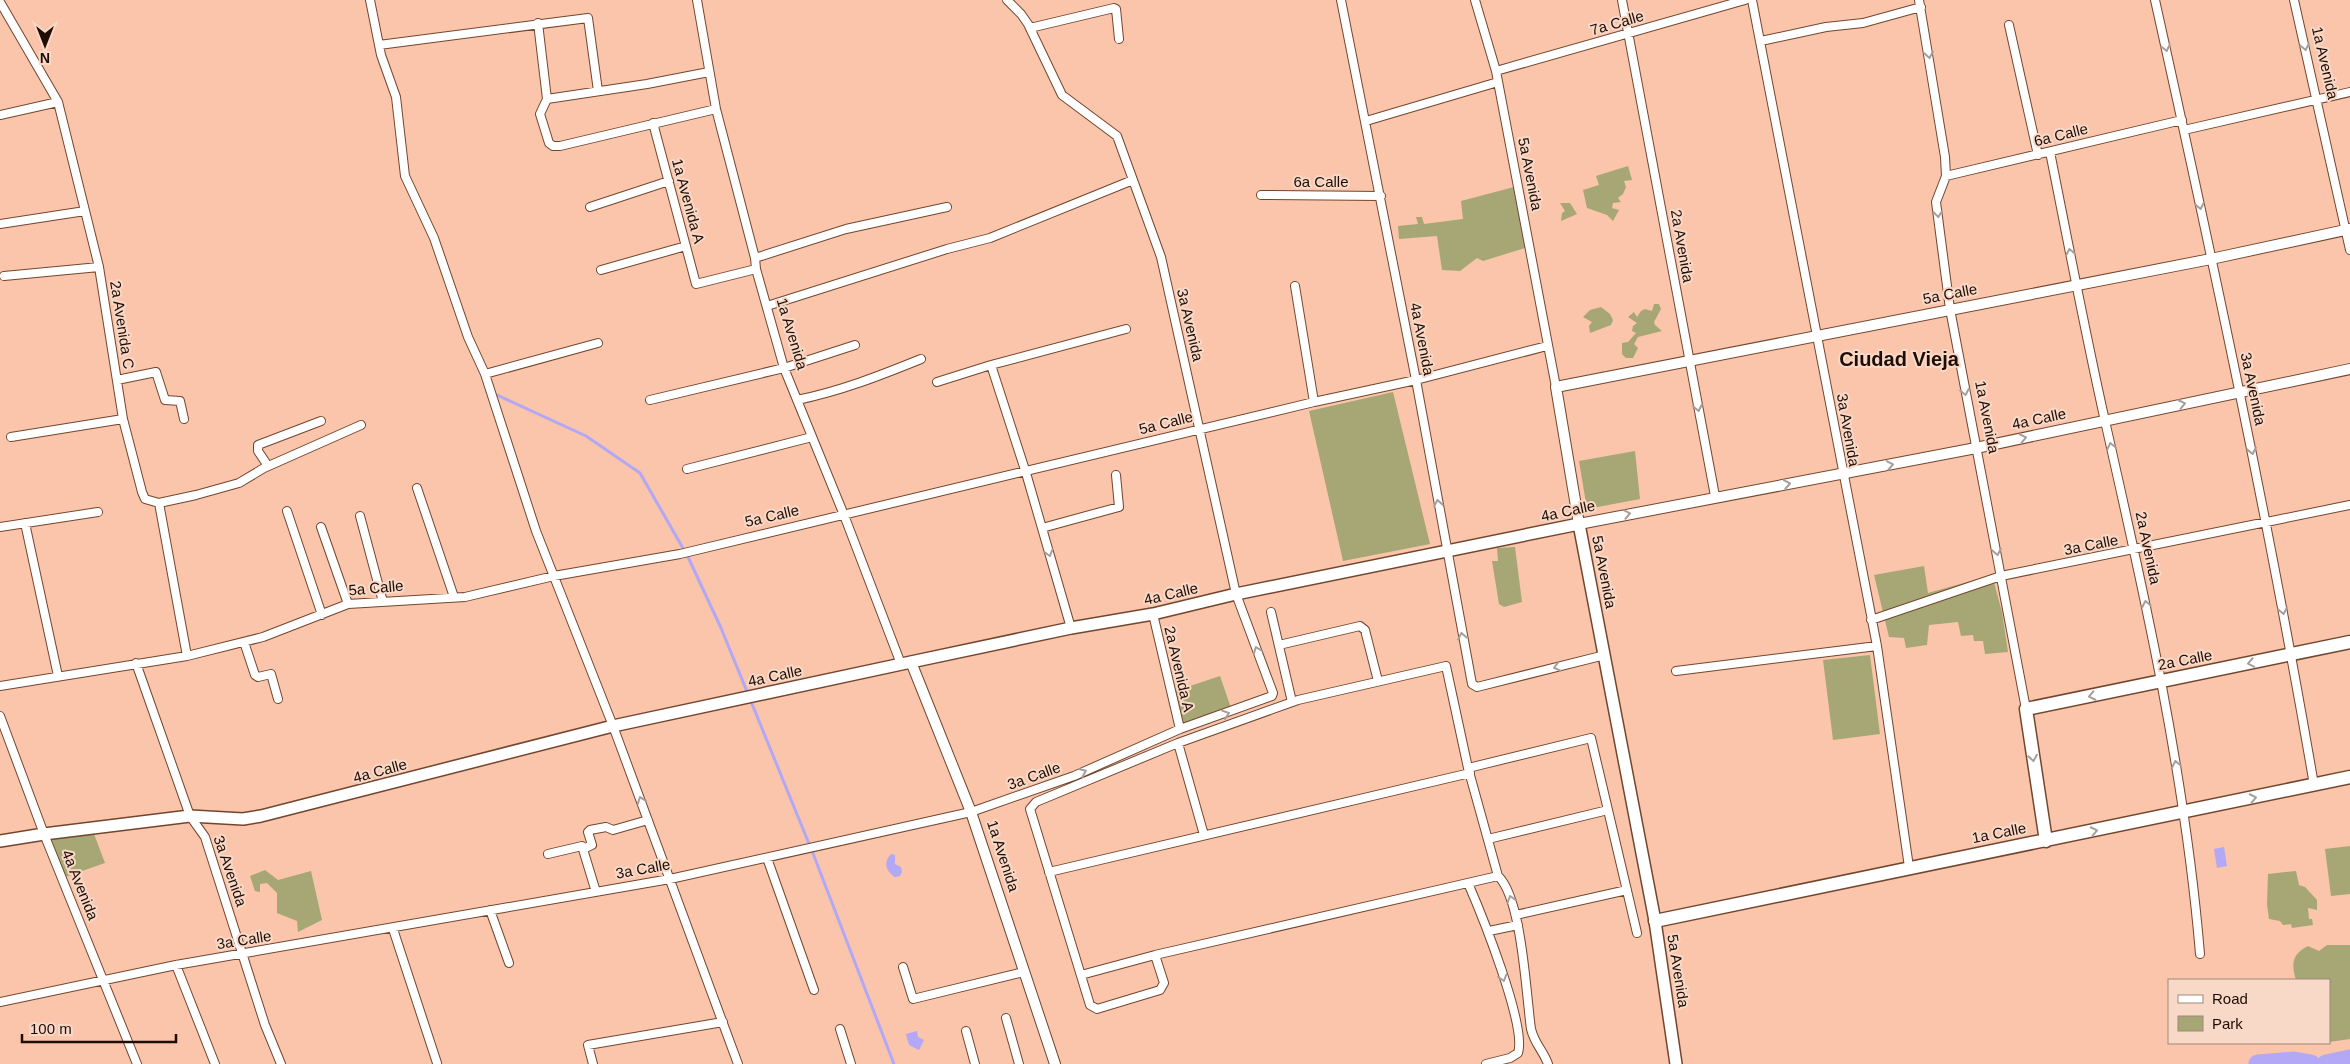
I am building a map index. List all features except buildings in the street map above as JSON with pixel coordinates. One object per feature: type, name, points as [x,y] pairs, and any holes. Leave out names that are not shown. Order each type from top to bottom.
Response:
[{"type":"main road","name":"4a Calle","points":[[0,841],[190,816],[243,819],[261,816],[613,726],[1071,628],[1152,614],[1236,594],[1579,524]]},
{"type":"main road","name":"5a Avenida","points":[[1579,524],[1655,921],[1676,1064]]},
{"type":"main road","name":"2a Calle","points":[[2026,709],[2350,642]]},
{"type":"main road","name":"1a Avenida","points":[[2026,709],[2046,841]]},
{"type":"main road","name":"1a Calle","points":[[1655,921],[2350,777]]},
{"type":"street","points":[[370,0],[379,45],[396,97],[405,176],[434,238],[468,337],[485,374],[536,531],[613,726],[738,1064]]},
{"type":"street","name":"1a Avenida","points":[[697,0],[716,109],[755,258],[756,269],[784,368],[906,663],[971,812],[1055,1064]]},
{"type":"street","name":"3a Avenida","points":[[1007,0],[1021,14],[1030,28],[1062,95],[1117,136],[1134,180],[1161,257],[1236,594],[1273,693],[1272,696]]},
{"type":"street","name":"4a Avenida","points":[[1341,0],[1381,196],[1472,684],[1477,687],[1605,655]]},
{"type":"street","name":"5a Avenida","points":[[1475,0],[1496,71],[1556,387],[1579,524]]},
{"type":"street","name":"2a Avenida","points":[[1622,0],[1630,33],[1715,496]]},
{"type":"street","name":"7a Calle","points":[[1496,71],[1745,0]]},
{"type":"street","name":"3a Avenida","points":[[1752,0],[1818,335],[1842,474],[1876,646],[1909,867]]},
{"type":"street","name":"3a Avenida","points":[[2155,0],[2240,391],[2314,785]]},
{"type":"street","name":"1a Avenida","points":[[2294,0],[2348,230],[2350,250]]},
{"type":"street","name":"2a Avenida C","points":[[0,2],[58,102],[98,267],[123,420],[145,499],[160,502]]},
{"type":"street","points":[[1761,41],[1826,27],[1863,23],[1920,4]]},
{"type":"street","name":"1a Avenida","points":[[1920,4],[1945,157],[1946,176],[1936,202],[1950,309],[2026,709]]},
{"type":"street","points":[[1030,28],[1114,8],[1116,9],[1119,39]]},
{"type":"street","points":[[379,45],[538,23],[589,18],[598,91]]},
{"type":"street","points":[[538,23],[547,99],[540,114],[549,142],[553,146],[573,145],[653,123],[716,109]]},
{"type":"street","points":[[2009,25],[2038,155]]},
{"type":"street","points":[[547,99],[647,84],[709,72]]},
{"type":"street","points":[[1366,120],[1498,82]]},
{"type":"street","points":[[2184,130],[2317,98],[2350,92]]},
{"type":"street","points":[[0,115],[58,102]]},
{"type":"street","name":"6a Calle","points":[[1946,176],[2182,120]]},
{"type":"street","name":"1a Avenida A","points":[[653,123],[695,282],[698,285],[756,269]]},
{"type":"street","name":"2a Avenida","points":[[2050,152],[2076,284],[2135,550],[2161,681],[2185,812],[2200,954]]},
{"type":"street","points":[[767,306],[947,249],[990,238],[1134,180]]},
{"type":"street","points":[[590,207],[669,181]]},
{"type":"street","name":"6a Calle","points":[[1261,195],[1381,196]]},
{"type":"street","points":[[755,258],[846,229],[947,207]]},
{"type":"street","points":[[0,224],[85,211]]},
{"type":"street","name":"5a Calle","points":[[1556,387],[2211,259],[2348,230]]},
{"type":"street","points":[[601,270],[686,246]]},
{"type":"street","points":[[4,276],[98,267]]},
{"type":"street","points":[[1295,286],[1314,402]]},
{"type":"street","points":[[937,382],[991,365],[1126,329]]},
{"type":"street","points":[[485,374],[598,342]]},
{"type":"street","points":[[650,400],[784,368],[854,345]]},
{"type":"street","name":"5a Calle","points":[[0,686],[187,656],[263,637],[348,604],[465,597],[554,576],[680,554],[1026,473],[1314,402],[1416,380],[1547,346]]},
{"type":"street","points":[[797,400],[836,392],[921,360]]},
{"type":"street","points":[[991,365],[1026,473],[1071,628]]},
{"type":"street","name":"4a Calle","points":[[1579,524],[1715,496],[1976,448],[2350,369]]},
{"type":"street","points":[[117,380],[156,372],[166,400],[180,401],[184,420]]},
{"type":"street","points":[[11,437],[123,420]]},
{"type":"street","points":[[268,466],[258,451],[258,445],[321,421]]},
{"type":"street","points":[[187,656],[160,502],[196,495],[239,483],[268,466],[362,425]]},
{"type":"street","points":[[687,469],[812,437]]},
{"type":"street","points":[[1042,528],[1119,507],[1116,475]]},
{"type":"street","points":[[417,488],[454,597]]},
{"type":"street","name":"3a Calle","points":[[1871,620],[2001,576],[2350,505]]},
{"type":"street","points":[[287,511],[322,615]]},
{"type":"street","points":[[0,528],[98,512]]},
{"type":"street","points":[[360,516],[383,602]]},
{"type":"street","points":[[25,523],[58,676]]},
{"type":"street","points":[[321,527],[348,604]]},
{"type":"street","points":[[1271,612],[1292,702]]},
{"type":"street","name":"2a Avenida A","points":[[1152,614],[1180,730]]},
{"type":"street","points":[[1279,645],[1360,626],[1365,630],[1378,681]]},
{"type":"street","points":[[244,642],[255,675],[258,677],[271,674],[278,699]]},
{"type":"street","points":[[1676,671],[1876,646]]},
{"type":"street","name":"3a Avenida","points":[[136,663],[190,816],[205,837],[265,1025],[281,1064]]},
{"type":"street","points":[[1155,955],[1164,983],[1160,990],[1097,1009],[1090,1005],[1030,810],[1036,802],[1178,743],[1292,702],[1446,666],[1469,770],[1498,876],[1506,883],[1516,915],[1534,1043],[1546,1057],[1548,1064]]},
{"type":"street","name":"3a Calle","points":[[0,1002],[176,966],[670,879],[817,848],[971,812],[1074,776],[1180,730],[1272,696]]},
{"type":"street","name":"4a Avenida","points":[[0,716],[44,834],[137,1064]]},
{"type":"street","points":[[1049,872],[1469,770],[1591,738],[1637,933]]},
{"type":"street","points":[[1178,743],[1204,835]]},
{"type":"street","points":[[1488,839],[1608,810]]},
{"type":"street","points":[[583,849],[592,845],[589,830],[606,826],[613,830],[648,820]]},
{"type":"street","points":[[548,854],[581,846],[596,892]]},
{"type":"street","points":[[768,858],[814,990]]},
{"type":"street","points":[[1081,974],[1155,955],[1498,876]]},
{"type":"street","points":[[1468,883],[1489,931],[1509,996],[1520,1046],[1518,1054],[1486,1064]]},
{"type":"street","points":[[1516,915],[1627,890]]},
{"type":"street","points":[[490,910],[509,963]]},
{"type":"street","points":[[1489,931],[1518,925]]},
{"type":"street","points":[[393,929],[437,1063]]},
{"type":"street","points":[[176,966],[215,1064]]},
{"type":"street","points":[[902,967],[913,999],[1024,972]]},
{"type":"street","points":[[1006,1018],[1019,1064]]},
{"type":"street","points":[[592,1064],[588,1046],[723,1022]]},
{"type":"street","points":[[840,1030],[851,1064]]},
{"type":"street","points":[[966,1031],[975,1064]]},
{"type":"green space","points":[[1628,166],[1632,180],[1624,181],[1626,187],[1623,194],[1618,198],[1621,202],[1613,203],[1612,208],[1619,210],[1613,221],[1607,215],[1587,208],[1583,190],[1599,185],[1596,176]]},
{"type":"green space","points":[[1514,187],[1525,248],[1483,261],[1477,258],[1460,271],[1442,270],[1437,236],[1399,239],[1398,226],[1418,224],[1416,217],[1422,217],[1424,224],[1463,219],[1461,201]]},
{"type":"green space","points":[[1560,203],[1570,203],[1577,214],[1561,221],[1562,213],[1565,211]]},
{"type":"green space","points":[[1654,304],[1659,304],[1661,309],[1654,322],[1662,331],[1638,337],[1634,344],[1638,348],[1633,358],[1626,358],[1622,354],[1622,343],[1628,342],[1636,333],[1632,331],[1633,326],[1637,323],[1628,317],[1634,312],[1637,317],[1645,309],[1652,311]]},
{"type":"green space","points":[[1601,307],[1610,314],[1613,320],[1611,325],[1590,333],[1589,326],[1592,322],[1583,317],[1590,310]]},
{"type":"green space","points":[[1393,392],[1430,544],[1343,561],[1309,411]]},
{"type":"green space","points":[[1635,451],[1640,499],[1587,509],[1579,461]]},
{"type":"green space","points":[[1515,547],[1522,602],[1504,607],[1499,604],[1492,561],[1498,561],[1497,548]]},
{"type":"green space","points":[[1924,566],[1928,593],[1992,575],[2002,612],[2008,652],[1985,654],[1983,641],[1974,641],[1973,635],[1961,636],[1958,622],[1929,625],[1927,645],[1906,648],[1904,638],[1889,637],[1874,575]]},
{"type":"green space","points":[[1870,655],[1880,734],[1833,740],[1823,660]]},
{"type":"green space","points":[[1220,676],[1231,708],[1182,724],[1172,692]]},
{"type":"green space","points":[[94,834],[105,863],[65,877],[50,836]]},
{"type":"green space","points":[[2350,846],[2350,894],[2331,896],[2325,849]]},
{"type":"green space","points":[[265,870],[278,880],[311,871],[322,920],[298,932],[297,921],[277,913],[277,893],[267,883],[260,884],[260,892],[255,891],[250,876]]},
{"type":"green space","points":[[2296,871],[2299,885],[2305,887],[2317,900],[2317,910],[2308,908],[2309,919],[2312,919],[2313,925],[2292,928],[2291,924],[2283,925],[2280,921],[2269,919],[2267,904],[2268,874]]},
{"type":"green space","points":[[2327,945],[2350,945],[2350,1039],[2330,1042],[2330,979],[2296,979],[2293,964],[2299,952],[2308,946],[2319,951]]},
{"type":"shaded area","points":[[2224,847],[2227,866],[2217,868],[2214,849]]},
{"type":"shaded area","points":[[891,854],[895,855],[895,864],[901,867],[902,872],[900,876],[895,877],[888,870],[886,863]]},
{"type":"shaded area","points":[[917,1031],[918,1037],[924,1040],[919,1050],[909,1045],[906,1034]]},
{"type":"waterway","points":[[497,395],[586,436],[640,473],[688,557],[721,628],[748,694]]},
{"type":"waterway","points":[[750,699],[814,856],[894,1064]]},
{"type":"waterway","points":[[2326,1064],[2350,1059]]},
{"type":"waterway","points":[[2258,1064],[2294,1061],[2311,1064]]},
{"type":"district","name":"Ciudad Vieja","points":[[1899,359]]}]
